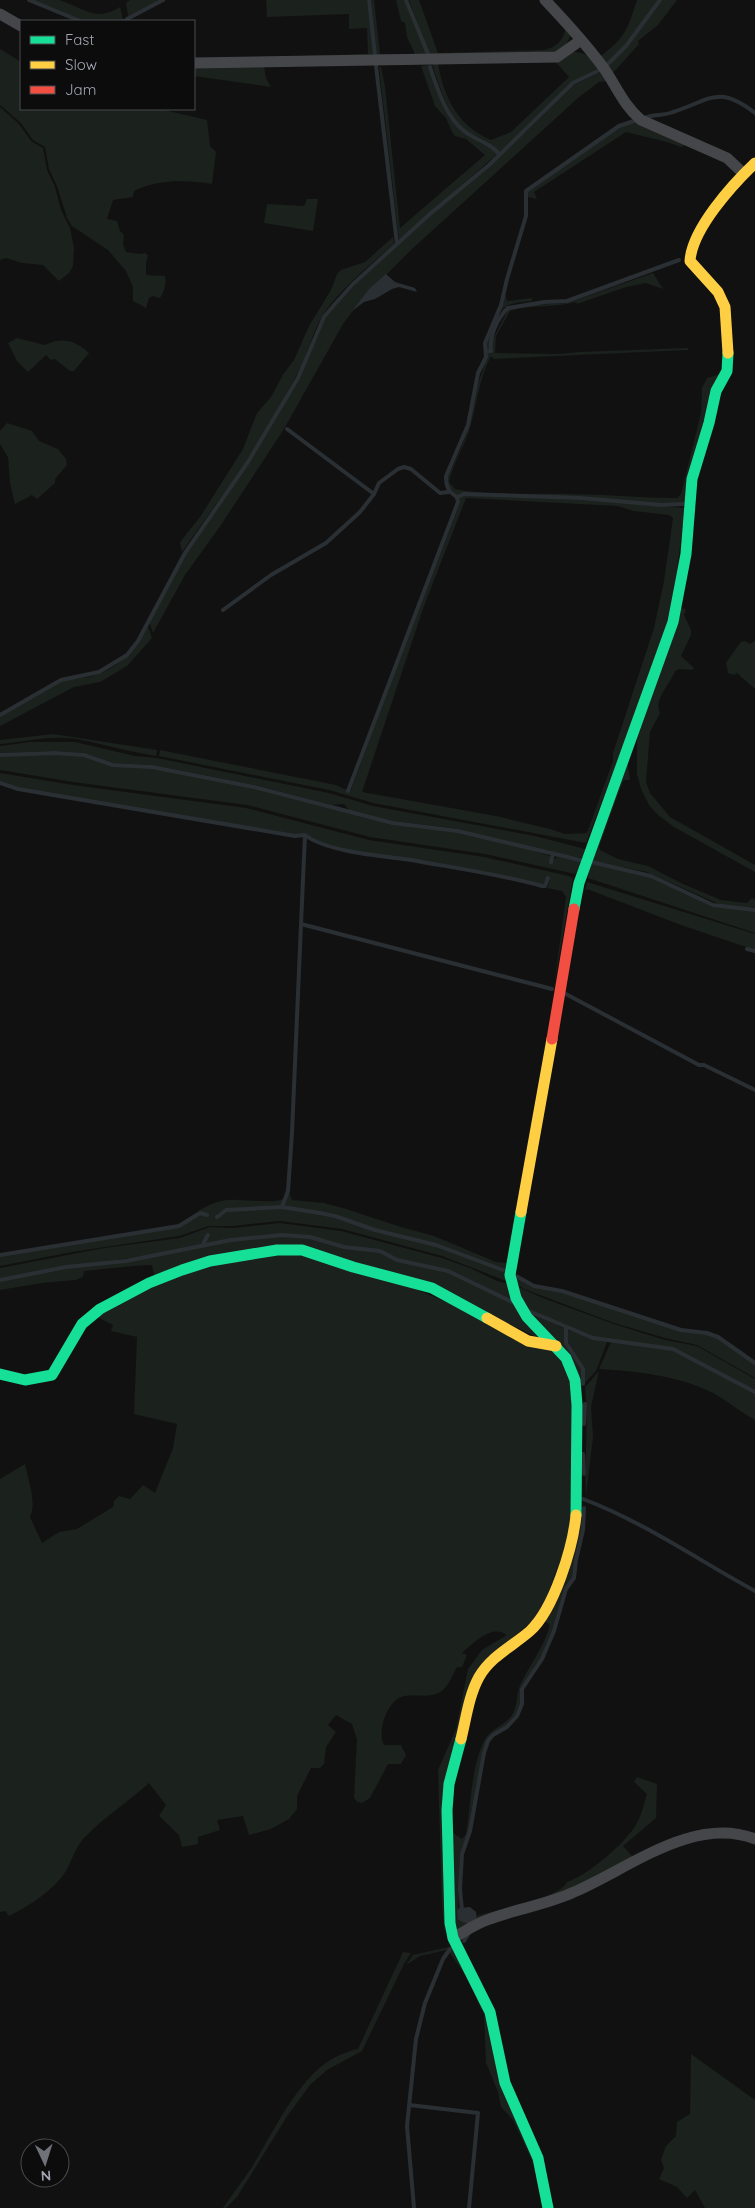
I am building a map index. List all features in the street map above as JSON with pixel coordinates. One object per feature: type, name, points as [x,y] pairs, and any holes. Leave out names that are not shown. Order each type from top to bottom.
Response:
[{"type":"street","points":[[545,0],[604,68],[623,102],[641,120],[727,158],[743,173]]},
{"type":"street","points":[[0,14],[20,25]]},
{"type":"street","points":[[195,63],[557,57],[581,40]]},
{"type":"street","points":[[548,2208],[538,2158],[505,2083],[490,2012],[453,1938],[450,1923],[447,1810],[449,1784],[474,1688],[480,1673],[501,1651],[532,1630],[541,1618],[562,1570],[575,1526],[577,1501],[576,1393],[573,1376],[566,1359],[556,1346],[522,1311],[516,1298],[510,1275],[579,883],[673,622],[686,554],[692,479],[709,423],[716,391],[727,371],[728,353],[724,307],[718,292],[690,261],[688,255],[692,244],[743,173],[755,163]]},
{"type":"street","points":[[0,1374],[25,1380],[52,1375],[82,1324],[100,1309],[148,1283],[210,1261],[277,1250],[302,1250],[352,1267],[432,1288],[528,1341],[556,1346]]},
{"type":"street","points":[[453,1938],[486,1920],[575,1892],[670,1844],[698,1836],[725,1832],[744,1834],[755,1839]]},
{"type":"shaded area","points":[[31,0],[59,0],[96,14],[111,12],[120,7],[123,20],[80,20]]},
{"type":"shaded area","points":[[130,0],[160,0],[128,16],[126,3]]},
{"type":"shaded area","points":[[266,0],[367,0],[374,57],[264,57],[368,54],[367,28],[349,29],[349,14],[267,17]]},
{"type":"shaded area","points":[[371,0],[374,0],[380,54],[415,54],[407,37],[405,23],[401,21],[396,0],[405,0],[427,54],[377,58]]},
{"type":"shaded area","points":[[409,0],[419,0],[438,53],[544,50],[553,47],[559,42],[564,35],[566,26],[571,35],[566,45],[556,53],[430,57]]},
{"type":"shaded area","points":[[637,0],[658,0],[625,45],[605,65],[599,57],[615,44],[624,32]]},
{"type":"shaded area","points":[[662,0],[677,0],[658,25],[638,41],[639,44],[612,74],[608,67],[627,46]]},
{"type":"shaded area","points":[[0,49],[20,61],[20,110],[164,110],[207,120],[210,146],[216,152],[212,184],[182,181],[162,182],[143,187],[134,191],[133,197],[113,200],[107,219],[117,221],[120,231],[124,235],[123,244],[126,252],[145,253],[148,255],[146,275],[165,276],[164,290],[160,298],[153,296],[149,298],[146,308],[133,301],[133,287],[126,271],[108,250],[72,226],[67,218],[57,186],[49,169],[45,147],[33,140],[21,123],[0,105]]},
{"type":"shaded area","points":[[574,52],[582,53],[600,68],[572,82],[529,126],[499,152],[492,145],[466,131],[454,118],[437,81],[432,64],[438,64],[444,88],[454,110],[470,127],[491,140],[511,132],[569,77],[553,59]]},
{"type":"shaded area","points":[[428,65],[441,102],[451,119],[465,133],[497,154],[399,241],[379,67],[381,67],[385,87],[400,228],[485,155],[466,139],[455,136],[446,118],[435,106],[421,66]]},
{"type":"shaded area","points":[[195,66],[264,67],[266,78],[271,87],[195,76]]},
{"type":"shaded area","points":[[603,71],[609,81],[599,82],[578,98],[411,250],[361,300],[343,324],[284,429],[221,525],[185,575],[153,633],[149,621],[186,554],[250,461],[299,379],[326,317],[335,305],[375,265],[530,128],[574,85]]},
{"type":"shaded area","points":[[0,107],[19,124],[31,141],[43,148],[47,170],[55,187],[61,210],[70,228],[74,248],[73,266],[69,273],[59,281],[43,265],[22,263],[6,258],[0,260]]},
{"type":"shaded area","points":[[639,121],[686,145],[681,147],[626,132],[534,192],[537,199],[528,197],[528,192],[599,141],[614,131]]},
{"type":"shaded area","points":[[307,199],[318,199],[313,231],[264,223],[267,204],[304,206]]},
{"type":"shaded area","points":[[393,237],[394,244],[353,281],[330,305],[319,322],[299,371],[265,432],[182,552],[180,542],[200,517],[243,449],[257,413],[271,397],[284,373],[294,360],[309,326],[331,290],[337,274],[341,270],[365,262]]},
{"type":"shaded area","points":[[653,273],[663,289],[646,283],[626,287],[577,304],[576,302],[560,305],[527,307],[510,311],[496,336],[495,353],[558,354],[688,348],[688,350],[494,359],[491,356],[480,384],[469,431],[449,482],[455,489],[482,493],[580,494],[677,498],[681,494],[701,413],[702,388],[707,378],[721,374],[685,503],[662,504],[579,497],[456,494],[448,486],[448,476],[470,424],[477,387],[488,354],[492,353],[493,339],[508,310],[530,305],[568,303]]},
{"type":"shaded area","points":[[386,274],[395,282],[415,288],[417,292],[399,287],[392,289],[375,299],[364,302],[352,311],[370,288]]},
{"type":"shaded area","points":[[505,293],[507,301],[532,298],[532,301],[520,302],[503,309],[494,326],[490,339],[490,350],[487,350],[490,329]]},
{"type":"shaded area","points":[[17,338],[45,345],[57,341],[68,341],[79,345],[89,353],[74,371],[70,371],[55,359],[51,360],[46,355],[28,372],[17,361],[8,343]]},
{"type":"shaded area","points":[[7,423],[32,431],[39,441],[58,449],[66,459],[67,465],[55,479],[55,483],[37,499],[32,495],[15,504],[10,483],[8,457],[0,444],[0,431]]},
{"type":"shaded area","points":[[463,495],[583,500],[685,508],[670,624],[586,843],[373,803],[329,790],[159,756],[160,750],[336,785],[349,791],[351,790],[460,503],[459,497]],"holes":[[[466,498],[617,506],[634,511],[669,515],[673,518],[664,581],[654,628],[613,753],[613,761],[587,833],[565,834],[496,816],[362,792],[424,606]]]},
{"type":"shaded area","points":[[680,608],[686,609],[684,615],[691,630],[691,635],[681,656],[694,668],[692,670],[679,669],[675,671],[661,697],[658,708],[660,713],[650,732],[646,782],[650,793],[670,817],[755,865],[755,872],[674,827],[658,815],[649,805],[641,789],[637,774],[637,732]]},
{"type":"shaded area","points":[[148,626],[152,638],[127,666],[100,682],[74,687],[0,726],[0,716],[53,685],[64,680],[85,678],[98,674],[116,665],[130,652]]},
{"type":"shaded area","points":[[745,641],[750,644],[755,641],[755,689],[737,673],[734,675],[728,673],[726,663],[741,642]]},
{"type":"shaded area","points":[[53,734],[157,750],[156,756],[67,738],[48,738],[0,744],[0,740]]},
{"type":"shaded area","points":[[30,742],[75,742],[135,756],[157,758],[329,793],[373,806],[535,836],[585,849],[584,858],[564,855],[459,829],[394,821],[349,810],[344,804],[332,805],[255,785],[152,765],[114,763],[84,753],[55,751],[0,753],[0,746]]},
{"type":"shaded area","points":[[55,753],[84,756],[113,766],[152,768],[254,788],[393,824],[458,832],[519,846],[550,856],[552,861],[557,857],[583,862],[575,874],[485,854],[370,837],[247,805],[73,782],[0,770],[0,755]]},
{"type":"shaded area","points":[[627,759],[630,780],[624,780],[621,786],[599,847],[600,850],[618,859],[648,866],[683,884],[721,900],[747,903],[752,898],[755,900],[755,908],[721,905],[647,872],[591,861]]},
{"type":"shaded area","points":[[0,773],[73,785],[246,808],[369,840],[484,857],[569,876],[573,878],[554,986],[566,897],[562,891],[547,888],[550,880],[547,878],[545,885],[542,885],[509,876],[340,849],[315,840],[305,834],[295,835],[18,788],[0,782]]},
{"type":"shaded area","points":[[589,863],[650,877],[712,906],[755,911],[755,933],[588,878]]},
{"type":"shaded area","points":[[587,882],[755,934],[755,950],[681,925],[587,889],[585,891]]},
{"type":"shaded area","points":[[289,1192],[292,1200],[324,1203],[343,1208],[434,1236],[496,1262],[509,1263],[508,1271],[437,1244],[375,1229],[335,1214],[284,1206]]},
{"type":"shaded area","points":[[283,1199],[281,1206],[225,1210],[218,1213],[215,1218],[226,1211],[282,1208],[335,1216],[374,1231],[436,1246],[508,1273],[506,1281],[442,1256],[342,1229],[280,1221],[233,1226],[209,1226],[179,1236],[72,1252],[0,1266],[0,1256],[179,1227],[200,1214],[208,1216],[206,1213],[198,1211],[220,1201],[273,1201]]},
{"type":"shaded area","points":[[280,1223],[341,1231],[442,1258],[470,1268],[497,1281],[510,1284],[517,1304],[448,1271],[397,1259],[381,1251],[344,1246],[310,1237],[282,1234],[205,1244],[208,1235],[201,1245],[126,1259],[50,1269],[0,1279],[0,1268],[104,1248],[180,1238],[210,1227],[233,1228]]},
{"type":"shaded area","points":[[282,1236],[309,1238],[344,1248],[380,1252],[397,1261],[447,1272],[520,1307],[548,1343],[469,1304],[302,1248],[155,1279],[152,1265],[141,1265],[84,1271],[83,1277],[76,1280],[0,1290],[0,1281],[66,1268],[126,1262],[231,1241]]},
{"type":"shaded area","points":[[283,1251],[394,1280],[554,1347],[571,1376],[573,1526],[541,1613],[491,1657],[447,1781],[445,1937],[442,1905],[438,1770],[456,1729],[468,1669],[482,1650],[507,1635],[501,1632],[489,1633],[483,1636],[462,1653],[467,1655],[462,1667],[457,1667],[443,1690],[428,1696],[401,1697],[391,1705],[383,1725],[382,1739],[384,1745],[401,1745],[406,1755],[401,1764],[388,1764],[370,1798],[362,1803],[357,1802],[354,1798],[357,1739],[352,1724],[336,1715],[328,1725],[336,1732],[326,1747],[324,1764],[320,1768],[311,1768],[297,1796],[297,1809],[289,1819],[271,1829],[249,1835],[243,1816],[217,1820],[220,1830],[198,1837],[198,1844],[182,1847],[179,1835],[159,1816],[166,1805],[149,1783],[85,1837],[66,1871],[55,1885],[33,1902],[9,1916],[5,1911],[0,1912],[0,1479],[25,1464],[33,1505],[30,1517],[42,1543],[59,1532],[77,1529],[113,1507],[114,1501],[119,1496],[130,1499],[143,1485],[155,1493],[173,1448],[177,1424],[134,1414],[137,1337],[111,1331],[113,1325],[95,1316],[176,1275]]},
{"type":"shaded area","points":[[515,1275],[520,1280],[534,1287],[562,1291],[681,1330],[707,1333],[718,1337],[755,1363],[755,1378],[697,1345],[614,1323],[524,1289],[515,1283]]},
{"type":"shaded area","points":[[514,1285],[543,1298],[614,1324],[665,1340],[697,1346],[755,1379],[755,1391],[673,1349],[594,1337],[557,1323],[521,1306]]},
{"type":"shaded area","points":[[523,1309],[565,1329],[565,1343],[582,1369],[581,1377],[575,1375]]},
{"type":"shaded area","points":[[568,1330],[607,1342],[596,1371],[584,1384],[584,1369],[567,1341]]},
{"type":"shaded area","points":[[611,1342],[673,1350],[755,1393],[755,1420],[724,1399],[686,1382],[643,1373],[599,1369]]},
{"type":"shaded area","points":[[599,1371],[591,1407],[593,1437],[586,1496],[587,1414],[585,1387]]},
{"type":"shaded area","points":[[582,1440],[582,1530],[573,1569],[573,1578],[565,1588],[553,1630],[541,1658],[521,1688],[521,1704],[516,1715],[506,1726],[492,1734],[487,1740],[469,1831],[460,1854],[458,1920],[468,1924],[477,1920],[477,1916],[541,1898],[562,1888],[567,1882],[595,1866],[616,1849],[637,1823],[647,1794],[634,1782],[637,1777],[657,1784],[656,1818],[623,1846],[633,1857],[591,1880],[454,1934],[450,1831],[462,1839],[466,1834],[476,1763],[484,1741],[493,1730],[512,1715],[521,1683],[541,1648],[550,1625],[542,1619],[564,1570]]},
{"type":"shaded area","points":[[470,1907],[476,1912],[477,1920],[468,1924],[458,1920],[457,1911],[459,1908]]},
{"type":"shaded area","points":[[453,1946],[471,1976],[537,2171],[513,2120],[501,2107],[498,2092],[486,2063],[484,2015],[466,1976],[449,1952],[451,1949],[420,1956],[406,1965],[413,1955]]},
{"type":"shaded area","points":[[403,1952],[411,1953],[362,2051],[327,2070],[310,2085],[288,2115],[237,2197],[226,2208],[223,2208],[252,2167],[281,2117],[306,2082],[330,2060],[341,2054],[358,2049]]},
{"type":"shaded area","points":[[691,2054],[755,2100],[755,2208],[705,2208],[695,2190],[687,2198],[677,2187],[659,2179],[664,2168],[661,2160],[666,2146],[676,2136],[677,2122],[690,2114]]},
{"type":"waterway","points":[[29,0],[78,20]]},
{"type":"waterway","points":[[127,19],[163,0]]},
{"type":"waterway","points":[[369,0],[375,55]]},
{"type":"waterway","points":[[406,0],[428,54]]},
{"type":"waterway","points":[[0,715],[61,680],[99,672],[127,655],[138,641],[185,553],[248,462],[298,378],[324,317],[353,284],[430,214],[489,165],[573,83],[604,68],[626,46],[660,0]]},
{"type":"waterway","points":[[376,66],[397,244]]},
{"type":"waterway","points":[[430,67],[443,102],[452,118],[464,131],[499,154]]},
{"type":"waterway","points":[[644,118],[669,113],[714,97],[732,99],[755,113]]},
{"type":"waterway","points":[[348,791],[458,502],[457,497],[448,488],[446,476],[468,425],[478,373],[486,357],[485,343],[501,305],[526,216],[526,191],[619,126],[637,120]]},
{"type":"waterway","points":[[486,352],[491,351],[491,340],[495,328],[500,317],[508,308],[544,302],[567,301],[679,260]]},
{"type":"waterway","points":[[287,429],[374,494]]},
{"type":"waterway","points":[[223,610],[271,575],[326,543],[360,512],[374,494],[379,483],[398,469],[404,467],[411,469],[440,493],[449,492]]},
{"type":"waterway","points":[[457,497],[464,494],[580,498],[662,505],[683,504]]},
{"type":"waterway","points":[[0,755],[55,753],[84,755],[113,765],[152,767],[254,787],[393,823],[458,831],[584,861]]},
{"type":"waterway","points":[[0,783],[18,789],[295,836],[305,835]]},
{"type":"waterway","points":[[301,924],[305,835],[327,846],[510,878],[542,886],[545,886],[548,878]]},
{"type":"waterway","points":[[551,862],[553,854]]},
{"type":"waterway","points":[[591,862],[651,876],[713,905],[755,910]]},
{"type":"waterway","points":[[282,1207],[288,1191],[292,1133],[301,924],[552,989]]},
{"type":"waterway","points":[[747,949],[755,951]]},
{"type":"waterway","points":[[564,993],[699,1065],[704,1065],[755,1090]]},
{"type":"waterway","points":[[217,1217],[226,1210],[282,1207],[320,1213],[335,1216],[375,1230],[436,1245],[503,1270]]},
{"type":"waterway","points":[[0,1255],[179,1226],[200,1213],[207,1215]]},
{"type":"waterway","points":[[202,1246],[208,1235]]},
{"type":"waterway","points":[[0,1280],[66,1267],[126,1261],[231,1240],[282,1235],[310,1237],[344,1247],[380,1251],[397,1260],[448,1271],[512,1302]]},
{"type":"waterway","points":[[516,1276],[534,1286],[562,1291],[681,1330],[707,1333],[718,1337],[755,1363]]},
{"type":"waterway","points":[[529,1311],[593,1338],[673,1349],[755,1392]]},
{"type":"waterway","points":[[566,1327],[566,1343],[583,1369],[583,1384]]},
{"type":"waterway","points":[[584,1424],[585,1404]]},
{"type":"waterway","points":[[583,1454],[584,1474]]},
{"type":"waterway","points":[[583,1499],[606,1508],[649,1530],[755,1591]]},
{"type":"waterway","points":[[462,1910],[460,1889],[462,1854],[470,1831],[484,1753],[488,1741],[493,1735],[507,1727],[517,1716],[522,1704],[522,1689],[542,1659],[554,1631],[566,1589],[574,1578],[583,1530],[584,1508]]},
{"type":"waterway","points":[[464,1941],[469,1933]]},
{"type":"waterway","points":[[414,2208],[407,2126],[416,2039],[425,2003],[443,1959],[450,1949]]},
{"type":"waterway","points":[[409,2105],[478,2113],[469,2208]]},
{"type":"traffic: fast","points":[[574,909],[579,883],[673,622],[686,554],[692,479],[709,423],[716,391],[727,371],[728,353]]},
{"type":"traffic: fast","points":[[521,1212],[510,1275],[516,1298],[527,1317],[566,1358],[575,1380],[577,1405],[576,1515]]},
{"type":"traffic: fast","points":[[0,1374],[25,1380],[52,1375],[82,1324],[100,1309],[149,1283],[210,1261],[277,1250],[302,1250],[353,1267],[432,1288],[487,1318]]},
{"type":"traffic: fast","points":[[461,1739],[449,1784],[447,1810],[450,1923],[453,1938],[490,2012],[505,2083],[538,2158],[548,2208]]},
{"type":"traffic: slow","points":[[728,353],[725,307],[718,292],[690,261],[692,249],[705,222],[735,183],[755,163]]},
{"type":"traffic: slow","points":[[521,1212],[552,1039]]},
{"type":"traffic: slow","points":[[487,1318],[528,1341],[556,1346]]},
{"type":"traffic: slow","points":[[461,1739],[470,1699],[479,1677],[496,1657],[530,1631],[547,1608],[561,1577],[571,1544],[576,1515]]},
{"type":"traffic: jam","points":[[552,1039],[574,909]]}]
